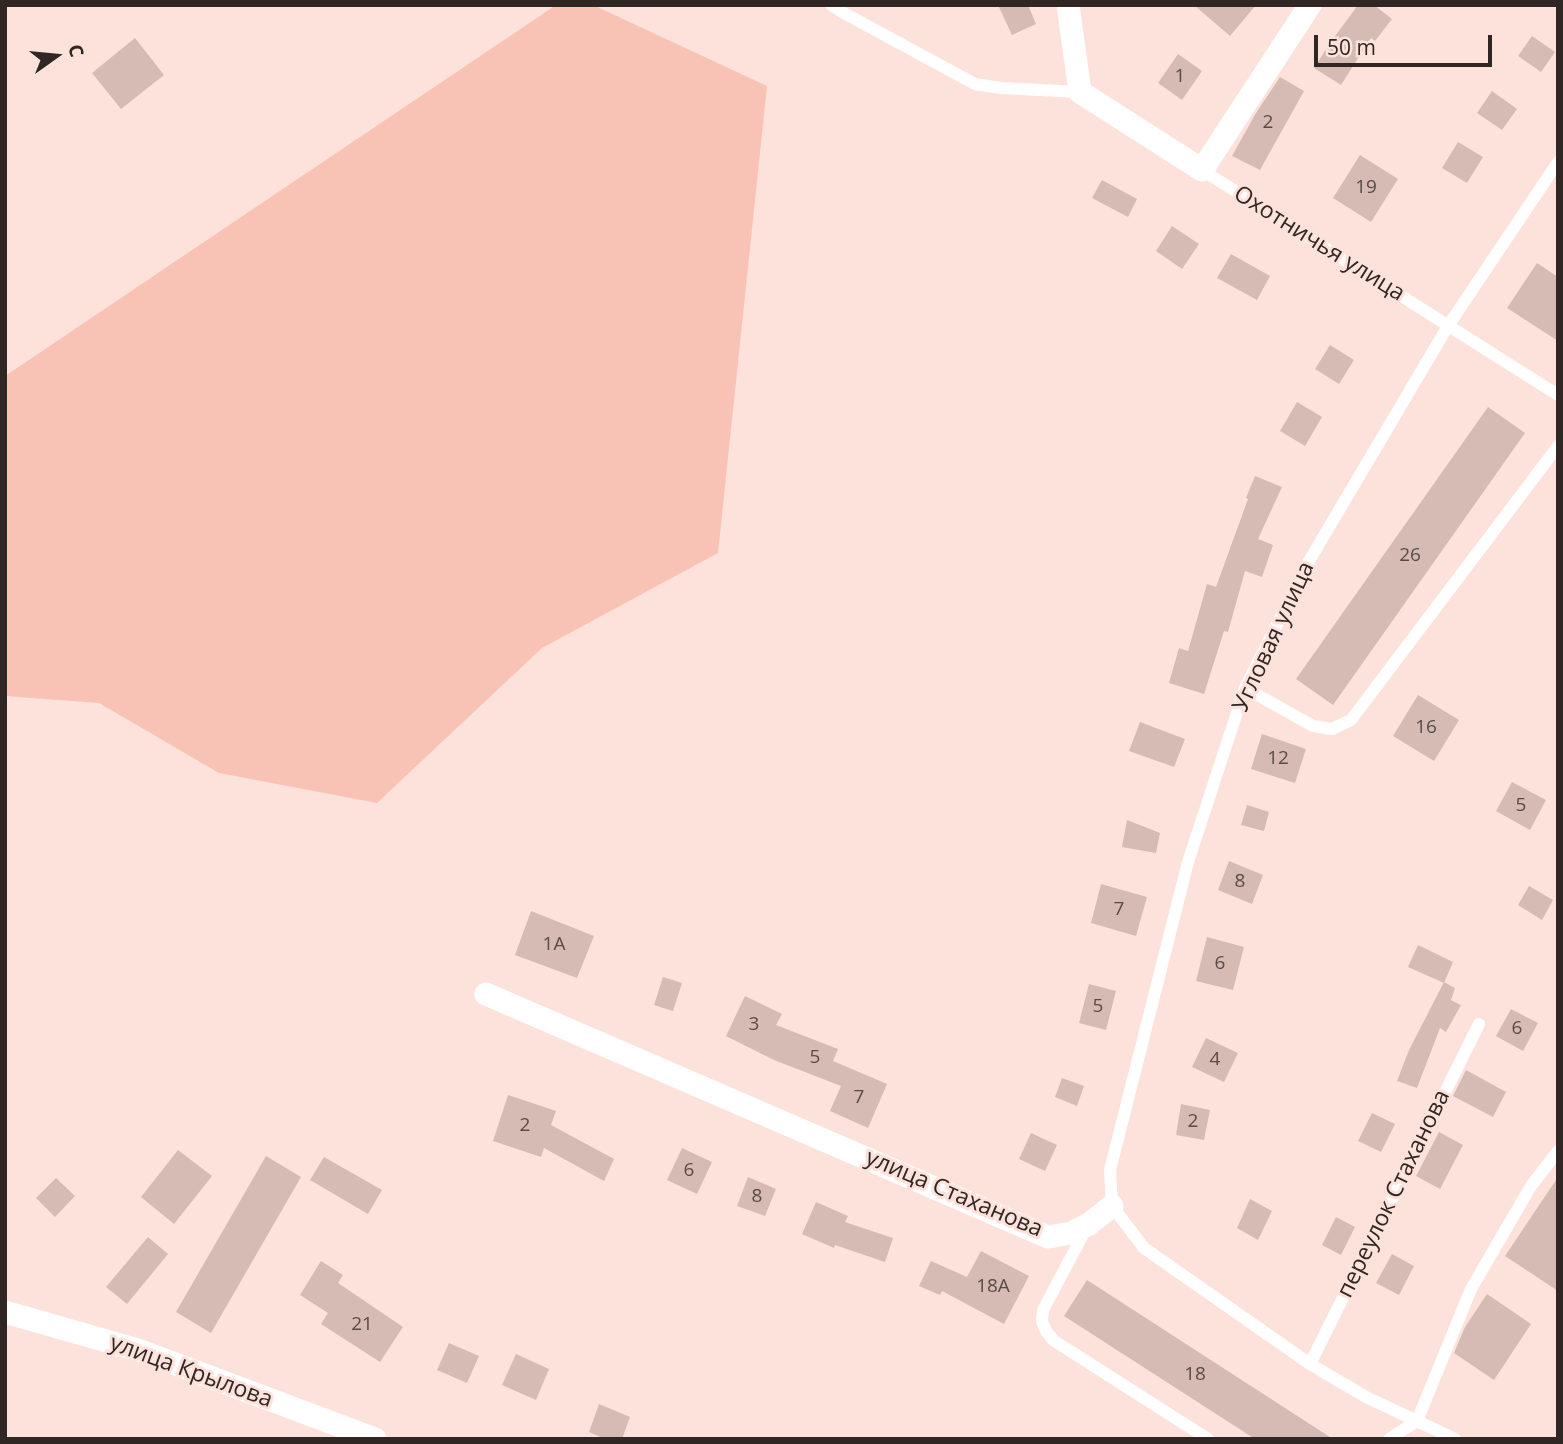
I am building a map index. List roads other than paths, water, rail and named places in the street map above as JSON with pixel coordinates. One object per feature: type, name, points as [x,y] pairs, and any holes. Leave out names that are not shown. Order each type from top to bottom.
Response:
[{"type":"street","points":[[1068,5],[1080,92]]},
{"type":"street","points":[[1202,170],[1310,5]]},
{"type":"street","name":"Охотничья улица","points":[[1080,92],[1202,170]]},
{"type":"street","name":"улица Стаханова","points":[[486,994],[1048,1237],[1071,1233],[1089,1224],[1112,1206]]},
{"type":"street","name":"улица Крылова","points":[[5,1312],[138,1350],[375,1439]]},
{"type":"lane","points":[[831,5],[975,84],[1080,92]]},
{"type":"lane","name":"Угловая улица","points":[[1112,1206],[1110,1170],[1185,875],[1245,688],[1309,561],[1448,326],[1558,162]]},
{"type":"lane","name":"Охотничья улица","points":[[1202,170],[1558,395]]},
{"type":"lane","points":[[1245,688],[1313,726],[1332,729],[1352,720],[1558,446]]},
{"type":"lane","name":"переулок Стаханова","points":[[1310,1364],[1479,1024]]},
{"type":"lane","points":[[1389,1439],[1417,1421],[1471,1289],[1531,1186],[1558,1151]]},
{"type":"lane","points":[[1112,1206],[1144,1248],[1310,1364],[1366,1397],[1455,1439]]},
{"type":"lane","points":[[1089,1224],[1043,1310],[1042,1321],[1046,1331],[1053,1340],[1208,1439]]}]
